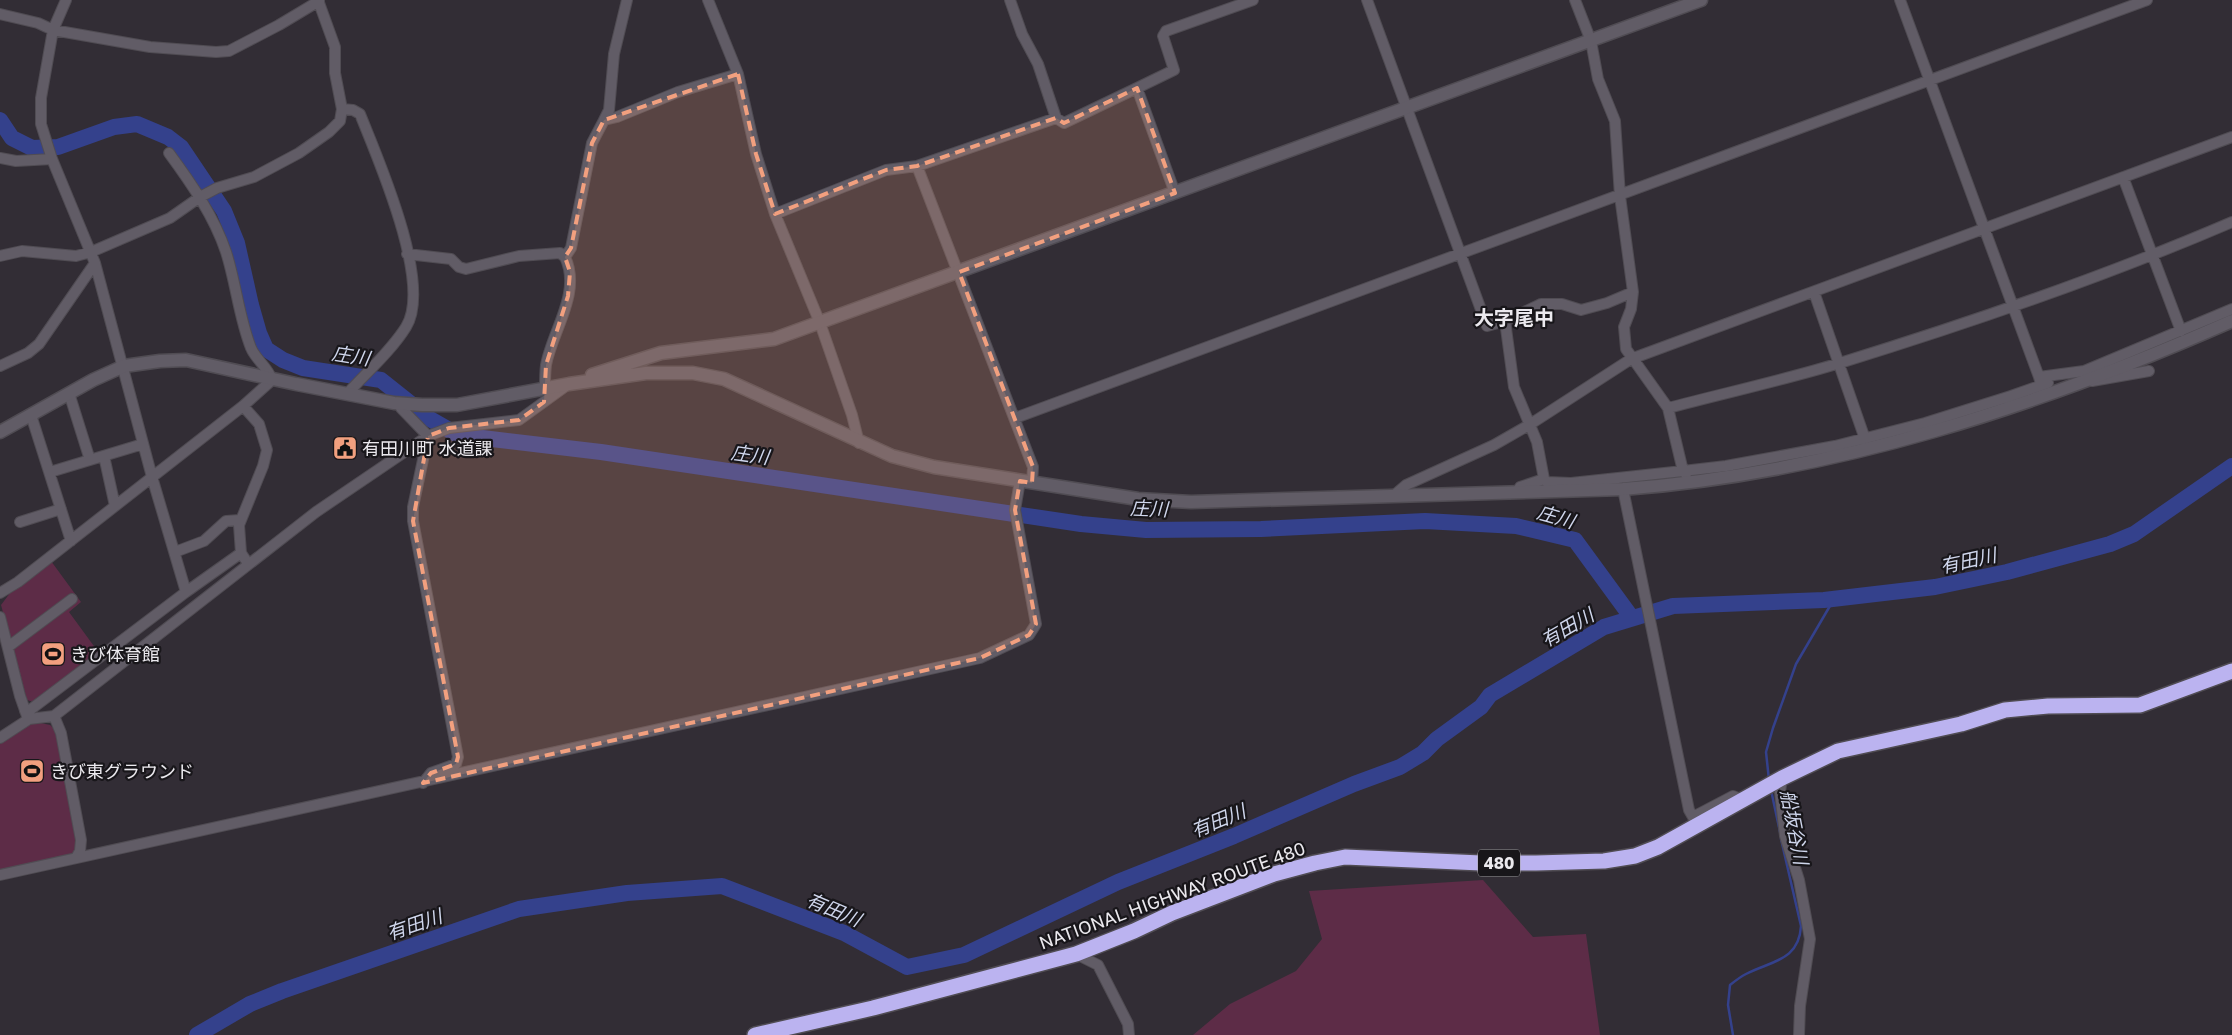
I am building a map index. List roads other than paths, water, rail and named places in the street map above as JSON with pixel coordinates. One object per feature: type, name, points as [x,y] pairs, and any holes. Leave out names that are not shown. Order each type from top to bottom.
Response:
[{"type":"highway","name":"NATIONAL HIGHWAY ROUTE 480","points":[[755,1035],[873,1008],[1076,954],[1134,932],[1190,906],[1274,874],[1315,863],[1345,857],[1536,863],[1604,860],[1635,856],[1658,847],[1782,778],[1838,751],[1961,724],[2004,710],[2048,706],[2140,706],[2232,672]]},
{"type":"street","points":[[66,0],[53,30],[40,115],[42,131],[92,252],[124,366],[152,477],[186,592]]},
{"type":"street","points":[[565,257],[571,248],[592,143],[609,110],[614,54],[628,0]]},
{"type":"street","points":[[708,0],[738,74],[756,154],[776,214],[820,323],[852,415],[859,442]]},
{"type":"street","points":[[1010,0],[1022,34],[1038,64],[1056,118],[1064,123],[1174,70],[1163,36],[1166,31],[1253,0]]},
{"type":"street","points":[[1367,0],[1487,326],[1505,321],[1541,304],[1562,304],[1581,310],[1607,303],[1632,292]]},
{"type":"street","points":[[1576,0],[1591,41],[1598,78],[1615,121],[1620,196],[1632,292],[1631,308],[1624,327],[1626,349],[1631,359],[1668,408],[1684,474],[1716,472],[1721,478]]},
{"type":"street","points":[[27,715],[54,716],[316,512],[428,436],[449,428],[519,420],[569,384],[661,353],[774,339],[1701,0]]},
{"type":"street","points":[[1900,0],[2040,380]]},
{"type":"street","points":[[1015,418],[2147,0]]},
{"type":"street","points":[[0,14],[38,23],[53,30],[150,47],[216,52],[229,51],[279,25],[319,1],[335,47],[335,74],[342,109],[340,121],[329,132],[300,153],[254,177],[217,188],[200,197],[170,218],[92,252],[76,256],[22,251],[0,256]]},
{"type":"street","points":[[604,120],[617,117],[678,92],[738,74]]},
{"type":"street","points":[[1137,88],[1175,193]]},
{"type":"street","points":[[342,109],[353,110],[360,114],[396,205],[414,288],[413,308],[406,326],[348,393]]},
{"type":"street","points":[[776,214],[886,170],[917,166],[1056,118]]},
{"type":"street","points":[[1392,497],[1406,485],[1494,445],[1529,425],[1631,359],[2232,137]]},
{"type":"street","points":[[169,153],[200,197],[226,252],[252,350],[270,371],[272,380]]},
{"type":"street","points":[[0,158],[16,161],[52,159]]},
{"type":"street","points":[[0,875],[424,783],[980,658],[1029,635],[1036,624],[1015,510],[1033,466],[917,166]]},
{"type":"street","points":[[2123,177],[2181,331]]},
{"type":"street","points":[[1668,408],[1839,363],[2012,306],[2152,256],[2232,222]]},
{"type":"street","points":[[407,254],[451,259],[466,269],[519,256],[560,253],[565,257],[570,272],[568,296],[546,365],[545,388]]},
{"type":"street","points":[[0,366],[28,353],[39,344],[95,263]]},
{"type":"street","points":[[1814,292],[1865,438]]},
{"type":"street","points":[[1505,321],[1514,388],[1537,442],[1544,479],[1547,482],[1571,483],[1726,466],[1836,451],[1914,437],[2010,402],[2040,380],[2084,371],[2232,309]]},
{"type":"street","points":[[0,432],[69,393],[124,366],[160,361],[186,360],[229,368],[272,380],[400,403],[456,405],[545,388],[646,373],[693,373],[724,379],[892,456],[934,466],[1138,499],[1191,502],[1517,492],[1624,492],[1721,478],[1836,451],[1865,438],[2085,382],[2232,320]]},
{"type":"street","points":[[661,353],[653,358],[650,365],[653,370],[662,373]]},
{"type":"street","points":[[2085,382],[2149,371]]},
{"type":"street","points":[[2040,380],[2082,378],[2085,382]]},
{"type":"street","points":[[0,593],[18,582],[243,406],[272,380]]},
{"type":"street","points":[[69,393],[90,460]]},
{"type":"street","points":[[400,403],[401,408],[428,436]]},
{"type":"street","points":[[243,406],[259,424],[267,450],[263,466],[240,520],[241,554],[248,564]]},
{"type":"street","points":[[31,415],[70,541]]},
{"type":"street","points":[[424,783],[431,773],[456,764],[458,756],[413,521],[413,507],[428,436]]},
{"type":"street","points":[[50,472],[143,444]]},
{"type":"street","points":[[104,456],[115,506]]},
{"type":"street","points":[[1517,492],[1520,487],[1544,479]]},
{"type":"street","points":[[1624,492],[1689,810],[1693,817],[1733,796],[1742,800]]},
{"type":"street","points":[[20,522],[61,509]]},
{"type":"street","points":[[175,552],[204,541],[226,521],[240,520]]},
{"type":"street","points":[[0,738],[27,715],[30,710],[58,688],[186,592],[241,554]]},
{"type":"street","points":[[8,647],[72,599]]},
{"type":"street","points":[[0,617],[27,715]]},
{"type":"street","points":[[58,688],[56,696],[58,700],[62,704],[69,704]]},
{"type":"street","points":[[54,716],[61,733],[81,840],[80,851],[76,858]]},
{"type":"street","points":[[1782,778],[1780,792],[1785,836],[1799,880],[1810,939],[1800,1006],[1799,1035]]},
{"type":"street","points":[[1076,954],[1098,965],[1128,1024],[1129,1035]]},
{"type":"waterway","name":"庄川","points":[[0,120],[12,138],[32,148],[58,147],[114,127],[137,124],[168,137],[181,147],[224,211],[237,243],[251,305],[266,349],[283,360],[303,368],[381,380],[430,419],[458,435],[601,452],[1081,524],[1146,530],[1261,529],[1425,521],[1516,526],[1575,540],[1632,618]]},
{"type":"waterway","name":"有田川","points":[[197,1035],[250,1004],[282,991],[519,909],[627,893],[722,886],[844,933],[907,967],[964,955],[1118,882],[1234,836],[1354,784],[1400,767],[1423,753],[1437,739],[1481,707],[1490,695],[1604,627],[1673,606],[1824,600],[1935,587],[2007,572],[2110,544],[2134,534],[2232,466]]},
{"type":"waterway","name":"船坂谷川","points":[[1769,780],[1766,752],[1773,728],[1796,664],[1834,599]]},
{"type":"waterway","name":"船坂谷川","points":[[1771,790],[1780,832]]},
{"type":"waterway","name":"船坂谷川","points":[[1733,1035],[1728,1005],[1730,985],[1746,974],[1782,958],[1795,946],[1799,938],[1801,926],[1781,839]]},
{"type":"place","name":"有田川町 水道課","points":[[345,448]]},
{"type":"place","name":"きび体育館","points":[[53,654]]},
{"type":"place","name":"きび東グラウンド","points":[[32,771]]},
{"type":"district","name":"大字尾中","points":[[1514,317]]}]
